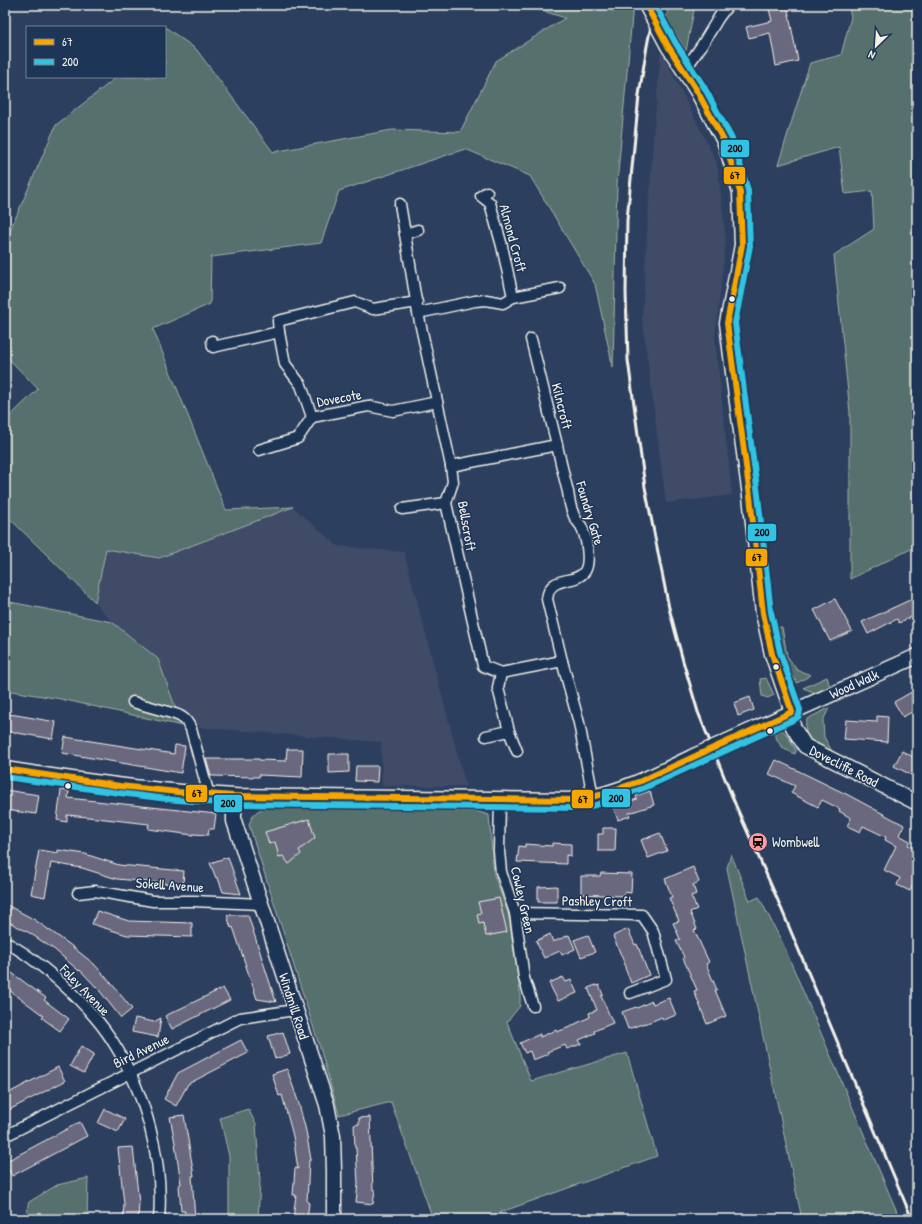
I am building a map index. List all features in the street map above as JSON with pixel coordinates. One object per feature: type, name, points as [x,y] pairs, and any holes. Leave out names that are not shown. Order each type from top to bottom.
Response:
[{"type":"street","name":"Dovecliffe Road","points":[[646,5],[668,46],[698,91],[725,143],[740,192],[742,245],[726,323],[750,496],[763,613],[772,654],[792,712],[793,727],[805,746],[917,803]]},
{"type":"street","points":[[684,71],[728,5]]},
{"type":"street","name":"Almond Croft","points":[[487,192],[482,196],[490,203],[502,246],[513,298]]},
{"type":"street","name":"Bellscroft","points":[[400,204],[418,313],[451,466],[453,482],[446,502],[484,666],[501,673]]},
{"type":"street","points":[[405,234],[418,230]]},
{"type":"street","points":[[418,313],[475,301],[486,300],[503,303],[513,298],[560,288]]},
{"type":"street","points":[[212,341],[213,347],[279,332],[278,321],[355,302],[373,309],[417,302]]},
{"type":"street","name":"Dovecote","points":[[279,332],[285,364],[301,385],[312,417],[368,406],[393,411],[437,402]]},
{"type":"street","name":"Kilncroft","points":[[451,466],[557,445],[531,339]]},
{"type":"street","points":[[259,450],[298,438],[312,417]]},
{"type":"street","name":"Foundry Gate","points":[[557,445],[573,514],[583,532],[588,552],[588,563],[586,570],[581,576],[556,583],[551,588],[547,600],[579,723],[593,797]]},
{"type":"street","points":[[402,508],[446,502]]},
{"type":"street","name":"Wood Walk","points":[[5,769],[117,785],[209,795],[576,800],[593,797],[641,781],[917,656]]},
{"type":"street","points":[[517,751],[509,731],[498,688],[501,673],[562,661]]},
{"type":"street","points":[[133,702],[176,714],[186,720],[209,795]]},
{"type":"street","points":[[486,736],[509,731]]},
{"type":"street","name":"Windmill Road","points":[[234,796],[234,821],[327,1105],[333,1136],[334,1219]]},
{"type":"street","name":"Cowley Green","points":[[500,800],[499,851],[501,872],[515,913],[524,978],[533,1006]]},
{"type":"street","name":"Sokell Avenue","points":[[78,893],[95,891],[153,901],[261,904]]},
{"type":"street","name":"Pashley Croft","points":[[515,913],[642,915],[653,931],[666,979],[630,994]]},
{"type":"street","name":"Foley Avenue","points":[[5,942],[44,967],[68,989],[89,1011],[113,1042],[130,1072],[143,1106],[155,1152],[160,1185],[159,1219]]},
{"type":"street","name":"Bird Avenue","points":[[5,1136],[240,1018],[295,1010]]},
{"type":"shaded area","points":[[661,50],[717,163],[726,240],[715,337],[732,495],[666,503],[642,317],[653,139]]},
{"type":"shaded area","points":[[293,507],[338,546],[404,552],[466,786],[382,786],[381,742],[182,726],[158,659],[112,622],[95,602],[106,549],[159,558]]},
{"type":"green space","points":[[525,5],[633,5],[617,184],[613,368],[595,284],[530,176],[465,149],[339,191],[321,243],[211,257],[210,304],[153,329],[226,510],[293,507],[159,558],[106,549],[95,602],[5,514],[5,421],[38,389],[5,355],[5,242],[56,125],[116,78],[166,78],[166,28],[196,49],[273,152],[392,130],[460,132],[496,61],[565,18]]},
{"type":"green space","points":[[669,5],[695,5],[686,51],[666,18]]},
{"type":"green space","points":[[848,5],[917,5],[917,546],[850,579],[850,412],[834,255],[874,229],[872,191],[845,194],[839,147],[778,165],[810,63],[841,55],[851,17]]},
{"type":"green space","points":[[5,601],[112,622],[158,659],[182,726],[61,699],[5,690]]},
{"type":"green space","points":[[782,627],[787,656],[797,670],[811,675],[797,683],[782,659],[775,628]]},
{"type":"green space","points":[[827,677],[830,687],[816,693],[803,688]]},
{"type":"green space","points":[[766,678],[774,695],[768,698],[762,696],[760,679]]},
{"type":"green space","points":[[829,708],[823,721],[824,737],[833,753],[812,741],[808,737],[805,726],[807,719]]},
{"type":"green space","points":[[781,729],[788,736],[796,751],[795,754],[782,748],[774,734]]},
{"type":"green space","points":[[264,808],[475,811],[489,815],[494,875],[508,913],[520,991],[520,1006],[507,1022],[531,1081],[627,1053],[657,1156],[482,1219],[433,1219],[391,1102],[339,1115],[321,1051],[249,825],[254,815]]},
{"type":"green space","points":[[731,854],[750,901],[759,897],[783,944],[900,1219],[802,1219],[727,868]]},
{"type":"green space","points":[[248,1109],[256,1124],[260,1181],[258,1219],[229,1219],[229,1156],[220,1118]]},
{"type":"green space","points":[[88,1178],[87,1219],[24,1219],[29,1202],[57,1185]]},
{"type":"building","points":[[768,5],[787,5],[798,61],[776,66],[770,33],[749,38],[746,27],[772,21]]},
{"type":"building","points":[[835,599],[852,631],[830,641],[814,610]]},
{"type":"building","points":[[912,599],[917,610],[917,614],[899,623],[897,619],[868,634],[862,622]]},
{"type":"building","points":[[917,689],[917,709],[903,717],[894,702]]},
{"type":"building","points":[[750,697],[754,710],[738,716],[734,703]]},
{"type":"building","points":[[5,714],[56,722],[53,739],[5,731]]},
{"type":"building","points":[[877,716],[888,717],[887,742],[844,739],[846,720],[877,722]]},
{"type":"building","points":[[65,737],[174,754],[175,745],[185,746],[181,773],[62,753]]},
{"type":"building","points":[[287,749],[303,749],[302,777],[259,775],[259,777],[211,776],[206,759],[259,759],[286,761]]},
{"type":"building","points":[[902,751],[917,759],[917,778],[894,766]]},
{"type":"building","points":[[329,754],[349,754],[349,772],[329,773]]},
{"type":"building","points":[[776,760],[848,795],[904,825],[899,835],[910,841],[908,845],[917,849],[917,876],[910,891],[897,885],[900,878],[884,870],[896,846],[885,840],[886,837],[863,826],[860,832],[847,826],[851,818],[839,811],[840,809],[822,800],[818,807],[791,793],[795,786],[769,774]]},
{"type":"building","points":[[356,766],[378,766],[377,782],[355,781]]},
{"type":"building","points":[[5,790],[39,795],[36,814],[5,810]]},
{"type":"building","points":[[61,790],[69,791],[68,798],[216,814],[214,829],[209,829],[208,835],[193,835],[148,829],[149,824],[88,817],[67,815],[67,822],[57,820]]},
{"type":"building","points":[[650,791],[654,805],[629,813],[630,816],[618,820],[613,807],[637,799],[636,796]]},
{"type":"building","points":[[309,819],[315,838],[299,850],[301,854],[289,864],[283,856],[279,857],[275,842],[269,844],[265,832]]},
{"type":"building","points":[[603,828],[616,828],[615,851],[598,851],[598,834],[603,834]]},
{"type":"building","points":[[660,833],[667,851],[648,858],[641,840]]},
{"type":"building","points":[[552,843],[571,844],[571,856],[566,855],[566,864],[517,862],[519,846],[525,847],[525,844],[552,846]]},
{"type":"building","points":[[39,850],[58,853],[58,850],[85,854],[119,865],[184,871],[183,885],[117,879],[82,868],[51,863],[45,897],[31,894]]},
{"type":"building","points":[[228,857],[241,894],[223,892],[210,863]]},
{"type":"building","points":[[693,867],[699,882],[693,885],[696,894],[691,896],[697,909],[690,912],[697,929],[694,930],[709,962],[706,964],[726,1016],[707,1024],[694,991],[697,990],[676,941],[680,939],[673,923],[679,921],[669,898],[672,897],[665,879]]},
{"type":"building","points":[[601,873],[632,874],[631,893],[624,892],[624,896],[581,894],[581,876],[600,876]]},
{"type":"building","points":[[557,886],[557,902],[538,902],[538,887]]},
{"type":"building","points":[[499,898],[507,932],[486,936],[483,923],[479,924],[477,914],[481,913],[478,902]]},
{"type":"building","points":[[5,904],[35,920],[94,964],[132,1009],[121,1018],[99,990],[80,970],[79,971],[55,950],[28,932],[5,920]]},
{"type":"building","points":[[97,911],[129,921],[192,923],[192,937],[127,935],[92,924]]},
{"type":"building","points":[[227,915],[248,915],[276,1002],[257,999],[233,927],[231,928]]},
{"type":"building","points":[[628,929],[635,945],[637,944],[649,975],[631,983],[613,936]]},
{"type":"building","points":[[550,934],[553,942],[569,935],[575,949],[562,955],[560,951],[544,958],[536,941]]},
{"type":"building","points":[[588,935],[595,952],[581,957],[574,940]]},
{"type":"building","points":[[5,968],[46,998],[44,1000],[69,1019],[60,1031],[42,1018],[44,1016],[5,987]]},
{"type":"building","points":[[563,977],[566,982],[571,980],[577,993],[558,1001],[549,983]]},
{"type":"building","points":[[599,985],[603,995],[601,996],[613,1023],[594,1031],[595,1033],[579,1040],[581,1044],[567,1049],[565,1045],[547,1052],[548,1054],[533,1060],[530,1051],[525,1053],[520,1043],[540,1034],[540,1037],[556,1030],[557,1032],[590,1017],[589,1013],[597,1010],[588,988]]},
{"type":"building","points":[[223,988],[230,1000],[172,1029],[165,1016]]},
{"type":"building","points":[[669,998],[676,1015],[663,1020],[662,1017],[628,1029],[622,1012],[636,1007],[637,1008],[652,1001],[653,1004]]},
{"type":"building","points":[[135,1018],[154,1022],[161,1018],[158,1037],[132,1032]]},
{"type":"building","points":[[283,1032],[290,1054],[275,1059],[268,1036]]},
{"type":"building","points":[[241,1040],[248,1053],[188,1084],[176,1106],[164,1099],[178,1073]]},
{"type":"building","points":[[81,1046],[94,1054],[84,1073],[70,1066]]},
{"type":"building","points":[[58,1067],[65,1081],[5,1112],[5,1095]]},
{"type":"building","points":[[287,1069],[299,1104],[311,1160],[309,1160],[307,1202],[309,1203],[307,1219],[293,1219],[296,1195],[293,1195],[295,1168],[298,1169],[293,1136],[282,1095],[279,1096],[272,1074]]},
{"type":"building","points":[[105,1109],[125,1119],[118,1132],[98,1123]]},
{"type":"building","points":[[184,1115],[194,1176],[192,1176],[195,1219],[184,1219],[185,1211],[181,1211],[179,1185],[181,1184],[170,1117]]},
{"type":"building","points":[[370,1117],[373,1190],[375,1190],[373,1204],[356,1202],[358,1184],[354,1125],[359,1124],[359,1118]]},
{"type":"building","points":[[80,1122],[87,1136],[12,1176],[5,1162]]},
{"type":"building","points":[[133,1147],[139,1203],[138,1219],[123,1219],[124,1204],[118,1148]]},
{"type":"railway","points":[[655,5],[639,95],[627,220],[626,292],[628,360],[645,487],[669,608],[698,712],[736,806],[776,896],[912,1219]]},
{"type":"transit line","name":"67","points":[[5,769],[120,786],[234,796],[577,800],[593,797],[641,781],[792,712],[772,654],[763,613],[750,496],[727,323],[742,245],[740,192],[725,143],[697,91],[668,46],[646,5]]},
{"type":"transit line","name":"200","points":[[5,777],[176,800],[233,804],[578,808],[596,805],[644,788],[799,716],[800,710],[780,652],[771,612],[758,495],[735,323],[750,246],[748,190],[732,139],[704,87],[675,42],[655,5]]},
{"type":"place","name":"Wombwell","points":[[758,842]]}]
